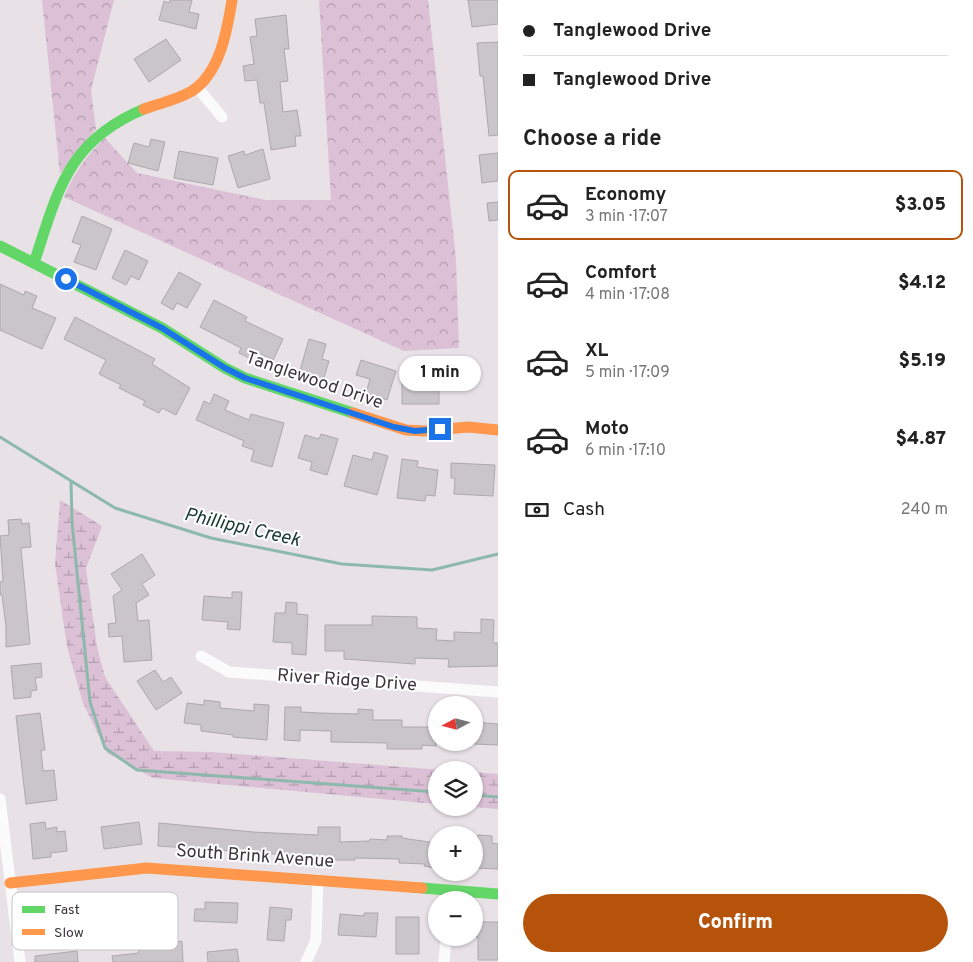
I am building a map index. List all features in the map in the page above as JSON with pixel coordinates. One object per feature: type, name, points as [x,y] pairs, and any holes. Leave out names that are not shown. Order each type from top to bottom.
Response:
[{"type":"street","points":[[34,262],[66,176],[83,150],[104,131],[124,118],[175,98],[197,87],[218,55],[232,0]]},
{"type":"street","points":[[197,87],[222,117]]},
{"type":"street","name":"Tanglewood Drive","points":[[0,246],[162,328],[225,368],[262,384],[406,430],[425,431],[468,427],[498,430]]},
{"type":"street","name":"River Ridge Drive","points":[[201,656],[228,672],[498,692]]},
{"type":"street","points":[[0,799],[12,899]]},
{"type":"street","name":"South Brink Avenue","points":[[10,883],[147,868],[318,880],[428,892]]},
{"type":"street","points":[[306,962],[316,940],[318,880]]},
{"type":"street","name":"South Brink Avenue","points":[[483,894],[498,894]]},
{"type":"street","points":[[444,962],[445,946]]},
{"type":"green space","points":[[42,0],[114,0],[91,90],[96,129],[60,174]]},
{"type":"green space","points":[[319,0],[428,0],[456,259],[459,348],[404,351],[64,197],[81,165],[105,138],[137,173],[266,200],[331,200]]},
{"type":"green space","points":[[60,500],[102,526],[86,568],[97,647],[105,677],[154,751],[211,752],[428,769],[428,803],[153,778],[107,753],[83,703],[67,647],[55,564]]},
{"type":"green space","points":[[483,773],[498,774],[498,809],[483,808]]},
{"type":"building","points":[[170,0],[192,0],[189,12],[199,14],[196,29],[159,20],[164,1],[169,3]]},
{"type":"building","points":[[468,0],[498,0],[498,24],[472,27]]},
{"type":"building","points":[[286,15],[289,49],[284,49],[288,81],[280,82],[283,112],[297,110],[301,136],[295,136],[296,146],[271,150],[264,103],[260,103],[257,80],[245,81],[243,66],[254,64],[250,37],[257,36],[255,19]]},
{"type":"building","points":[[166,39],[181,60],[149,82],[134,59]]},
{"type":"building","points":[[498,42],[498,135],[489,136],[483,76],[480,76],[477,43]]},
{"type":"building","points":[[151,139],[165,142],[158,171],[128,163],[134,143],[149,147]]},
{"type":"building","points":[[263,149],[270,179],[238,188],[228,156],[244,151],[245,155]]},
{"type":"building","points":[[179,151],[218,158],[213,185],[174,178]]},
{"type":"building","points":[[498,153],[498,181],[482,183],[479,155]]},
{"type":"building","points":[[498,202],[498,220],[489,221],[487,203]]},
{"type":"building","points":[[82,216],[112,229],[96,270],[74,262],[81,245],[72,242]]},
{"type":"building","points":[[125,250],[148,261],[139,280],[131,276],[126,285],[112,278]]},
{"type":"building","points":[[179,272],[201,284],[187,308],[177,303],[173,310],[161,303]]},
{"type":"building","points":[[0,284],[24,295],[25,291],[37,296],[32,308],[56,318],[42,349],[0,330]]},
{"type":"building","points":[[214,300],[247,317],[245,321],[283,339],[273,360],[255,351],[251,359],[239,353],[241,348],[200,327]]},
{"type":"building","points":[[75,317],[155,359],[152,364],[190,388],[176,415],[162,408],[159,413],[143,405],[145,401],[119,388],[121,385],[99,374],[106,360],[64,339]]},
{"type":"building","points":[[309,339],[326,344],[322,359],[329,361],[323,381],[299,374]]},
{"type":"building","points":[[361,360],[396,371],[387,400],[366,393],[370,379],[356,375]]},
{"type":"building","points":[[402,373],[439,373],[439,404],[402,404]]},
{"type":"building","points":[[214,394],[229,401],[225,410],[249,420],[251,414],[284,423],[272,467],[251,461],[254,450],[242,446],[244,441],[196,420],[204,401],[210,404]]},
{"type":"building","points":[[321,434],[338,439],[327,475],[310,470],[312,462],[298,458],[305,435],[319,439]]},
{"type":"building","points":[[374,452],[388,456],[377,495],[344,486],[353,455],[372,460]]},
{"type":"building","points":[[402,459],[418,461],[417,467],[438,470],[435,496],[426,495],[425,501],[397,498]]},
{"type":"building","points":[[451,463],[495,465],[493,496],[454,494],[455,478],[451,478]]},
{"type":"building","points":[[21,519],[22,524],[29,523],[31,547],[21,548],[30,644],[6,647],[6,626],[2,595],[0,595],[0,582],[3,581],[0,536],[9,535],[8,520]]},
{"type":"building","points":[[142,554],[155,575],[142,584],[149,595],[136,603],[138,621],[149,620],[152,660],[124,662],[122,636],[109,637],[108,624],[116,623],[113,596],[122,590],[111,574]]},
{"type":"building","points":[[232,592],[242,592],[240,630],[227,629],[228,622],[202,620],[204,596],[232,598]]},
{"type":"building","points":[[286,602],[297,603],[297,614],[308,615],[306,655],[292,654],[292,643],[273,642],[275,613],[285,613]]},
{"type":"building","points":[[372,616],[417,617],[417,628],[437,629],[436,640],[454,641],[454,632],[481,633],[481,619],[494,620],[493,643],[498,643],[498,666],[448,667],[449,659],[415,658],[415,664],[344,659],[344,651],[325,651],[325,625],[372,625]]},
{"type":"building","points":[[41,663],[42,677],[35,678],[37,690],[31,691],[31,697],[14,699],[11,666]]},
{"type":"building","points":[[155,670],[163,682],[171,677],[182,693],[156,710],[137,681]]},
{"type":"building","points":[[204,700],[220,702],[220,708],[254,711],[254,704],[269,705],[267,740],[233,737],[233,735],[201,731],[201,725],[184,723],[187,703],[204,705]]},
{"type":"building","points":[[285,707],[301,707],[301,712],[319,713],[358,714],[358,709],[373,710],[373,720],[402,720],[402,727],[428,727],[428,745],[422,745],[422,749],[387,749],[387,743],[331,742],[331,731],[300,730],[300,741],[284,740]]},
{"type":"building","points":[[40,713],[45,750],[41,750],[43,771],[54,770],[57,800],[26,804],[16,716]]},
{"type":"building","points":[[483,723],[498,724],[498,745],[483,744]]},
{"type":"building","points":[[45,822],[46,829],[57,827],[57,832],[65,831],[67,851],[51,853],[51,857],[33,859],[30,824]]},
{"type":"building","points":[[139,822],[142,844],[104,849],[101,827]]},
{"type":"building","points":[[159,823],[253,832],[318,835],[318,827],[340,827],[340,842],[369,841],[370,839],[387,840],[387,836],[402,836],[402,838],[428,842],[428,867],[424,866],[425,864],[399,863],[399,859],[355,858],[355,860],[318,860],[318,857],[158,846]]},
{"type":"building","points":[[483,835],[492,836],[492,843],[498,844],[498,869],[483,868]]},
{"type":"building","points":[[205,902],[238,903],[237,923],[194,921],[195,909],[205,909]]},
{"type":"building","points":[[270,907],[292,909],[291,920],[286,920],[284,941],[267,940]]},
{"type":"building","points":[[364,913],[378,913],[376,937],[338,935],[340,914],[364,916]]},
{"type":"building","points":[[396,917],[419,917],[419,954],[396,954]]},
{"type":"building","points":[[483,922],[498,922],[498,960],[478,960],[478,946],[483,946]]},
{"type":"building","points":[[182,941],[183,962],[113,962],[112,956],[139,953],[138,950],[178,950],[178,942]]},
{"type":"building","points":[[237,949],[239,962],[208,962],[207,952]]},
{"type":"building","points":[[77,951],[78,962],[35,962],[35,956]]},
{"type":"waterway","name":"Phillippi Creek","points":[[0,437],[115,508],[211,538],[342,564],[432,570],[498,554]]},
{"type":"waterway","points":[[71,481],[72,522],[90,702],[105,748],[137,770],[428,791]]},
{"type":"waterway","points":[[483,796],[498,797]]},
{"type":"traffic: fast","points":[[34,263],[50,213],[69,171],[98,136],[118,122],[144,109]]},
{"type":"traffic: fast","points":[[0,246],[162,328],[225,368],[245,378],[353,413]]},
{"type":"traffic: fast","points":[[422,888],[498,894]]},
{"type":"traffic: slow","points":[[144,109],[186,94],[202,83],[216,62],[221,50],[232,0]]},
{"type":"traffic: slow","points":[[353,413],[406,430],[425,431],[468,427],[498,430]]},
{"type":"traffic: slow","points":[[10,883],[147,868],[422,888]]},
{"type":"route","points":[[66,279],[162,328],[225,368],[245,378],[394,427],[415,431],[440,429]]}]
